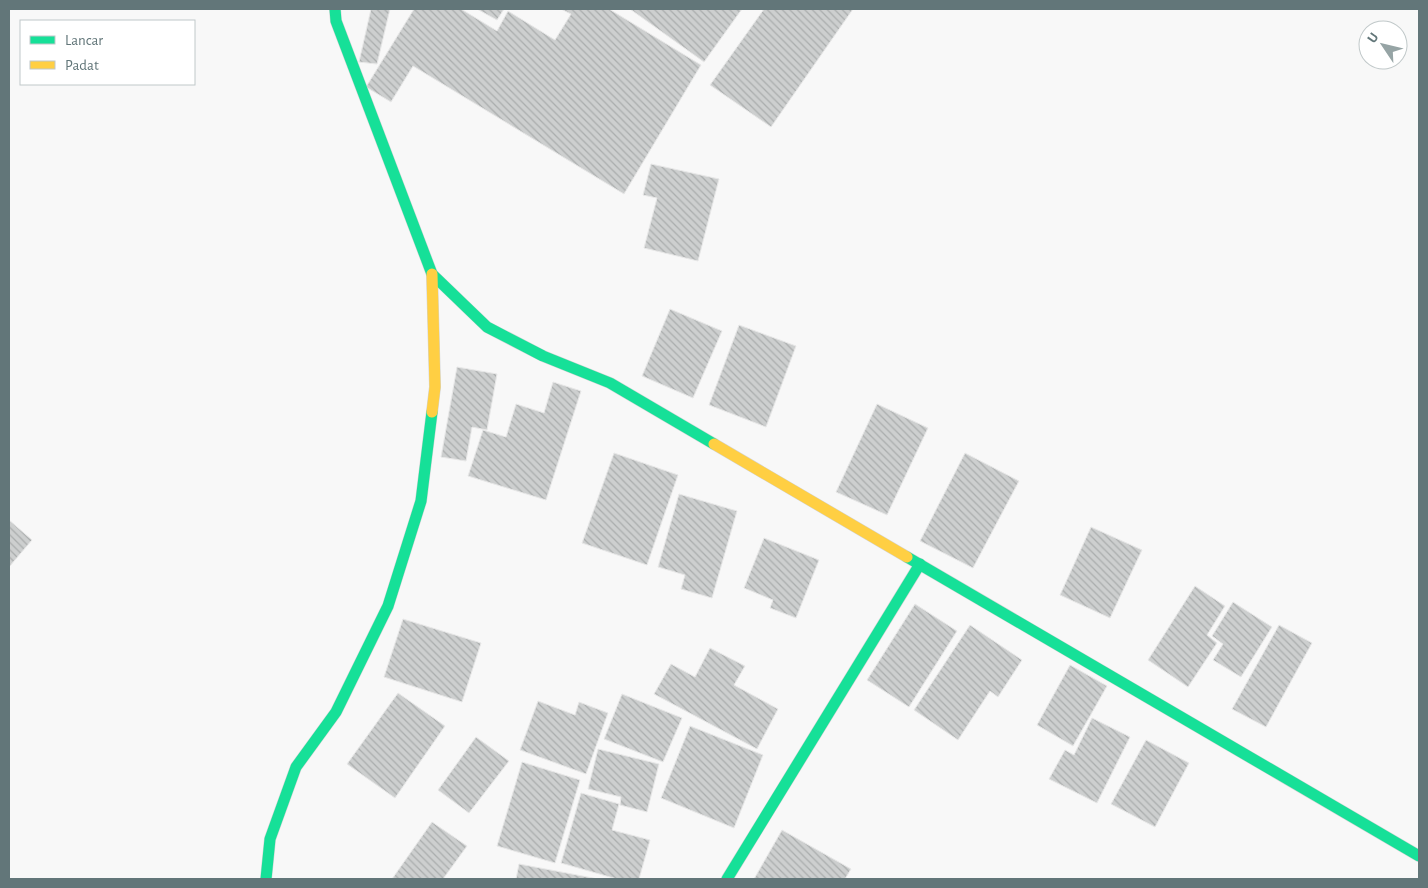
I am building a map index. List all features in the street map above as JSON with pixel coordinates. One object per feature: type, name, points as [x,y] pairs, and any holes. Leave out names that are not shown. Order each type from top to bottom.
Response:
[{"type":"street","points":[[266,879],[270,839],[296,767],[336,712],[388,606],[421,501],[435,387],[432,274],[336,21],[334,9]]},
{"type":"street","points":[[432,274],[487,327],[543,356],[610,384],[1419,856]]},
{"type":"street","points":[[727,879],[920,564]]},
{"type":"building","points":[[371,9],[390,9],[377,64],[359,62]]},
{"type":"building","points":[[414,9],[461,9],[497,31],[508,11],[555,40],[571,14],[561,9],[609,9],[701,65],[624,194],[413,66],[391,102],[366,87]]},
{"type":"building","points":[[477,9],[504,9],[497,20]]},
{"type":"building","points":[[630,9],[742,9],[704,62]]},
{"type":"building","points":[[764,9],[853,9],[771,127],[710,85]]},
{"type":"building","points":[[651,164],[719,179],[698,261],[644,248],[657,198],[643,195]]},
{"type":"building","points":[[670,309],[722,331],[693,398],[642,376]]},
{"type":"building","points":[[739,325],[796,346],[766,427],[709,405]]},
{"type":"building","points":[[457,367],[497,374],[487,430],[472,427],[466,461],[441,457]]},
{"type":"building","points":[[553,382],[581,391],[546,500],[468,476],[483,430],[506,437],[516,404],[544,413]]},
{"type":"building","points":[[877,404],[928,428],[887,515],[836,492]]},
{"type":"building","points":[[614,453],[678,475],[647,565],[582,543]]},
{"type":"building","points":[[965,453],[1019,481],[973,568],[920,541]]},
{"type":"building","points":[[679,494],[737,511],[712,598],[681,589],[685,575],[658,567]]},
{"type":"building","points":[[9,520],[32,540],[9,567]]},
{"type":"building","points":[[1091,527],[1142,550],[1110,618],[1060,595]]},
{"type":"building","points":[[764,538],[819,560],[796,618],[770,608],[773,600],[744,588]]},
{"type":"building","points":[[1195,586],[1225,606],[1207,635],[1217,643],[1188,687],[1148,660]]},
{"type":"building","points":[[1233,602],[1272,627],[1241,677],[1213,660],[1223,644],[1212,636]]},
{"type":"building","points":[[915,604],[957,631],[909,707],[867,680]]},
{"type":"building","points":[[403,619],[481,643],[462,702],[384,677]]},
{"type":"building","points":[[970,625],[1022,660],[998,697],[990,691],[958,740],[914,710]]},
{"type":"building","points":[[1279,625],[1312,643],[1266,727],[1232,709]]},
{"type":"building","points":[[710,648],[745,666],[734,685],[778,709],[757,749],[654,694],[671,664],[695,677]]},
{"type":"building","points":[[1070,665],[1107,686],[1073,746],[1037,725]]},
{"type":"building","points":[[398,693],[445,726],[395,798],[347,764]]},
{"type":"building","points":[[622,694],[682,718],[663,762],[604,739]]},
{"type":"building","points":[[538,701],[575,715],[579,702],[608,713],[586,774],[520,750]]},
{"type":"building","points":[[1092,718],[1130,737],[1097,803],[1049,779],[1065,750],[1074,755]]},
{"type":"building","points":[[690,726],[763,755],[734,828],[661,798]]},
{"type":"building","points":[[476,737],[509,761],[469,813],[438,790]]},
{"type":"building","points":[[1146,740],[1189,763],[1155,827],[1111,804]]},
{"type":"building","points":[[598,749],[659,764],[647,812],[620,805],[621,797],[588,789]]},
{"type":"building","points":[[522,762],[580,780],[555,863],[497,846]]},
{"type":"building","points":[[581,793],[619,804],[612,830],[650,840],[639,879],[617,879],[561,863]]},
{"type":"building","points":[[432,822],[467,846],[443,879],[392,879]]},
{"type":"building","points":[[782,830],[851,869],[845,879],[754,879]]},
{"type":"building","points":[[519,864],[598,879],[516,879]]},
{"type":"traffic: fast","points":[[335,9],[336,21],[432,274],[487,327],[543,356],[610,383],[714,444]]},
{"type":"traffic: fast","points":[[266,879],[270,839],[296,767],[336,712],[388,606],[421,501],[432,412]]},
{"type":"traffic: fast","points":[[907,557],[1419,856]]},
{"type":"traffic: fast","points":[[727,879],[920,564]]},
{"type":"traffic: slow","points":[[432,274],[435,387],[432,412]]},
{"type":"traffic: slow","points":[[714,444],[907,557]]}]
